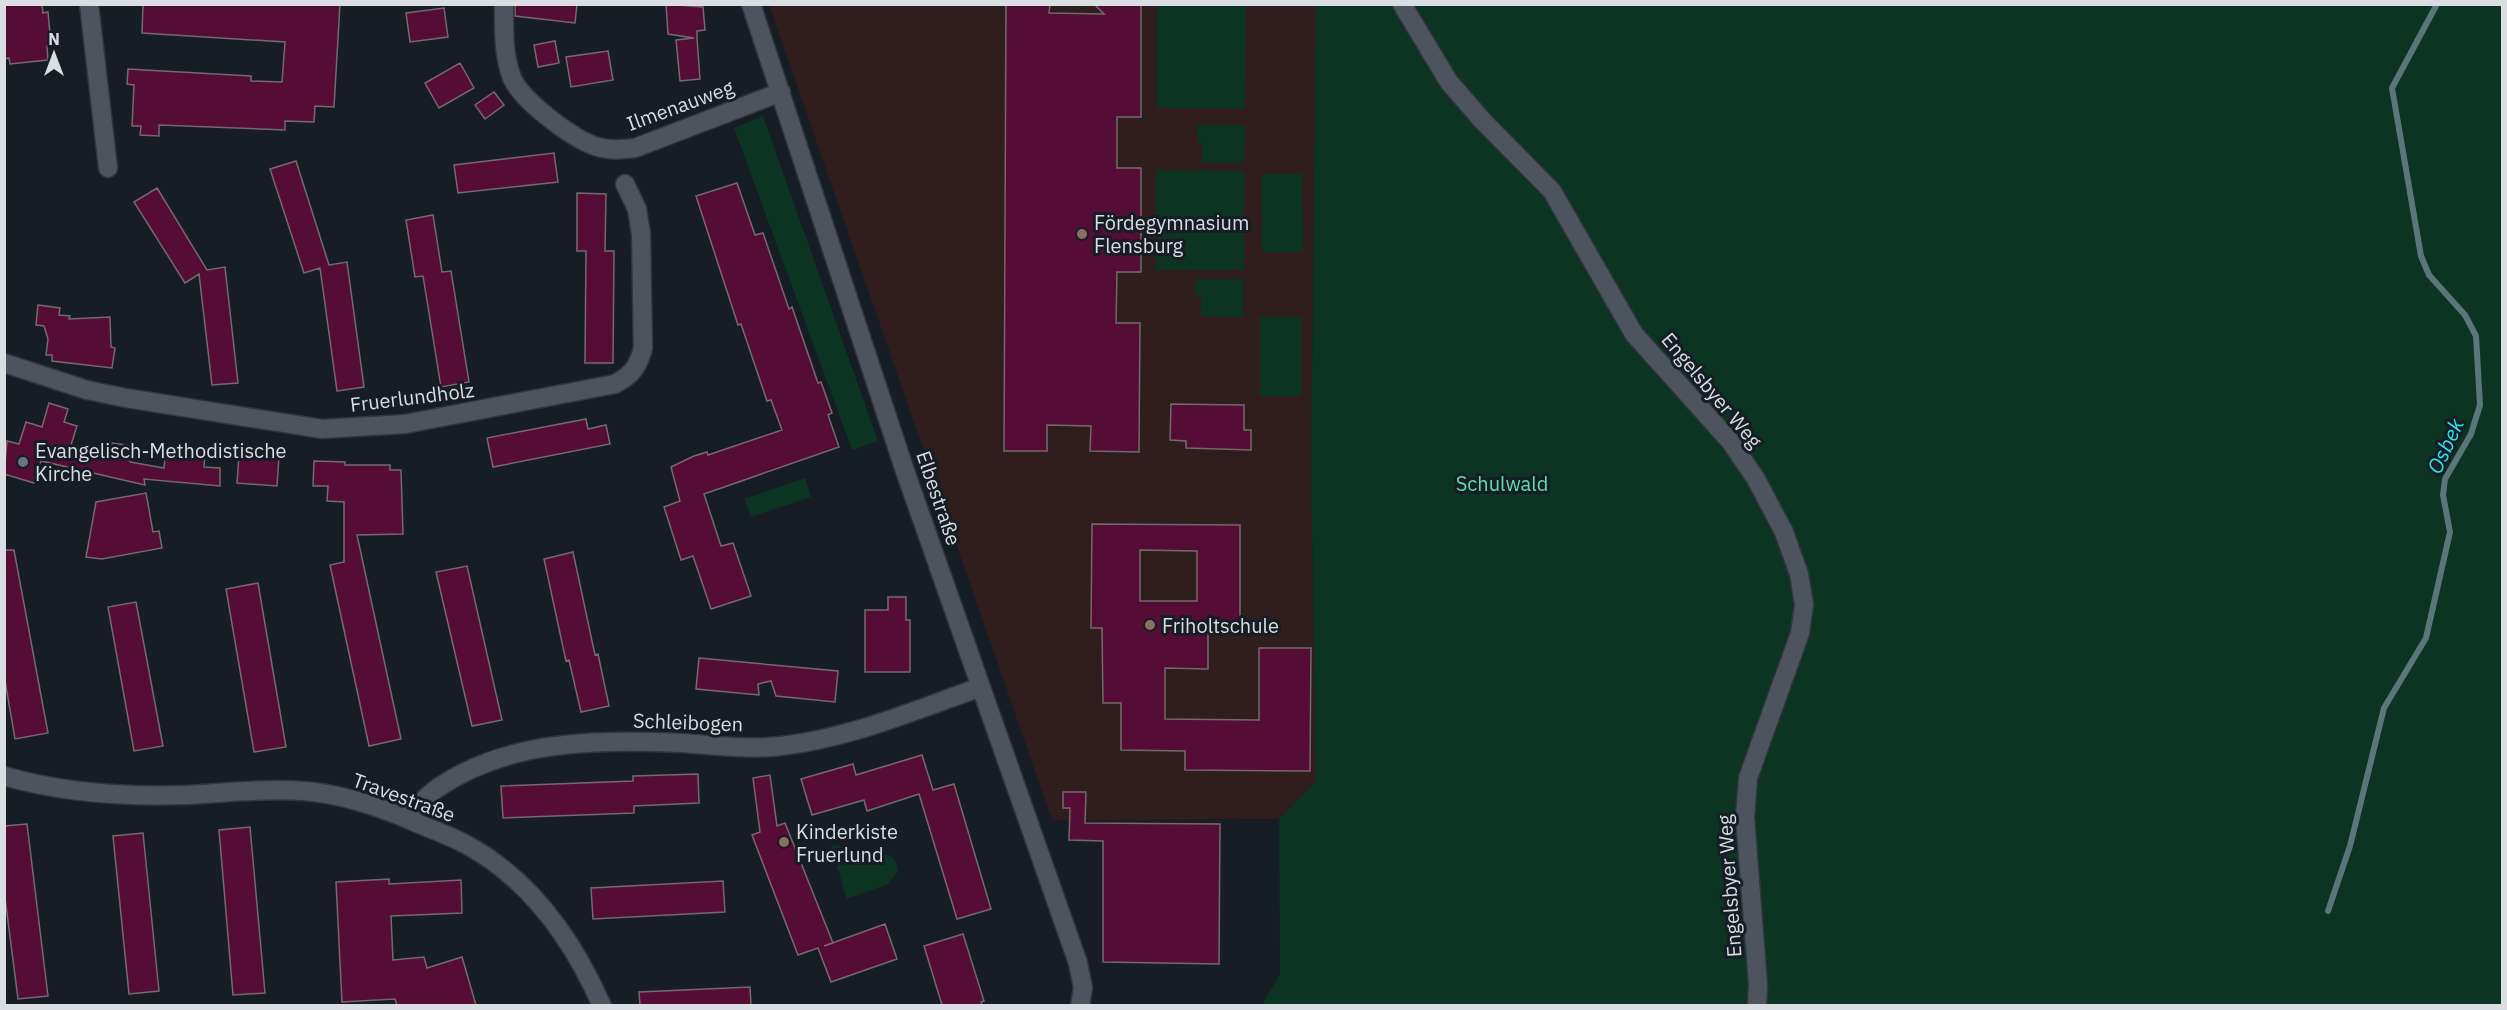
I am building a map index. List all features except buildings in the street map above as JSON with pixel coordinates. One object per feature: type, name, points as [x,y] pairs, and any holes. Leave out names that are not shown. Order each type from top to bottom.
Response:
[{"type":"street","points":[[89,4],[108,168]]},
{"type":"street","name":"Ilmenauweg","points":[[504,4],[506,60],[513,81],[525,99],[596,147],[612,150],[635,148],[781,92]]},
{"type":"street","name":"Elbestraße","points":[[751,4],[905,471],[1078,963],[1083,988],[1080,1005]]},
{"type":"street","name":"Engelsbyer Weg","points":[[1402,4],[1449,82],[1482,120],[1551,191],[1634,334],[1730,441],[1756,479],[1784,532],[1799,574],[1804,605],[1800,633],[1748,778],[1745,817],[1758,984],[1756,1005]]},
{"type":"street","name":"Fruerlundholz","points":[[4,363],[87,390],[322,429],[405,424],[615,384],[630,376],[639,364],[643,348],[641,234],[637,209],[625,184]]},
{"type":"street","name":"Schleibogen","points":[[405,818],[438,788],[477,765],[520,753],[572,744],[619,742],[760,747],[819,741],[843,735],[981,687]]},
{"type":"street","name":"Travestraße","points":[[4,776],[36,785],[108,794],[304,791],[362,801],[466,844],[496,864],[536,899],[568,940],[602,1005]]},
{"type":"shaded area","name":"Fördegymnasium Flensburg","points":[[769,5],[1316,5],[1311,470],[1316,781],[1279,819],[1052,820]]},
{"type":"green space","points":[[1157,5],[1246,5],[1245,108],[1157,108]]},
{"type":"green space","name":"Schulwald","points":[[1316,5],[2502,5],[2502,1005],[1261,1006],[1280,974],[1279,819],[1316,781],[1311,470]]},
{"type":"green space","points":[[763,116],[878,441],[852,450],[734,128]]},
{"type":"green space","points":[[1197,125],[1245,125],[1244,163],[1202,163],[1202,142],[1197,141]]},
{"type":"green space","points":[[1156,170],[1244,171],[1244,270],[1156,270]]},
{"type":"green space","points":[[1262,174],[1302,174],[1303,252],[1262,252]]},
{"type":"green space","points":[[1196,279],[1243,279],[1243,317],[1201,316],[1201,295],[1196,295]]},
{"type":"green space","points":[[1260,317],[1301,317],[1301,396],[1260,396]]},
{"type":"green space","points":[[805,478],[811,497],[751,517],[744,499]]},
{"type":"green space","points":[[837,845],[891,856],[896,862],[898,871],[888,884],[847,899],[831,846]]},
{"type":"waterway","name":"Osbek","points":[[2328,911],[2350,846],[2384,708],[2426,638],[2450,532],[2443,495],[2445,479],[2471,434],[2480,405],[2476,336],[2465,315],[2429,275],[2421,256],[2392,88],[2437,4]]},
{"type":"place","name":"Fördegymnasium Flensburg","points":[[1082,234]]},
{"type":"place","name":"Evangelisch-Methodistische Kirche","points":[[23,462]]},
{"type":"place","name":"Friholtschule","points":[[1150,625]]},
{"type":"place","name":"Kinderkiste Fruerlund","points":[[784,842]]}]
